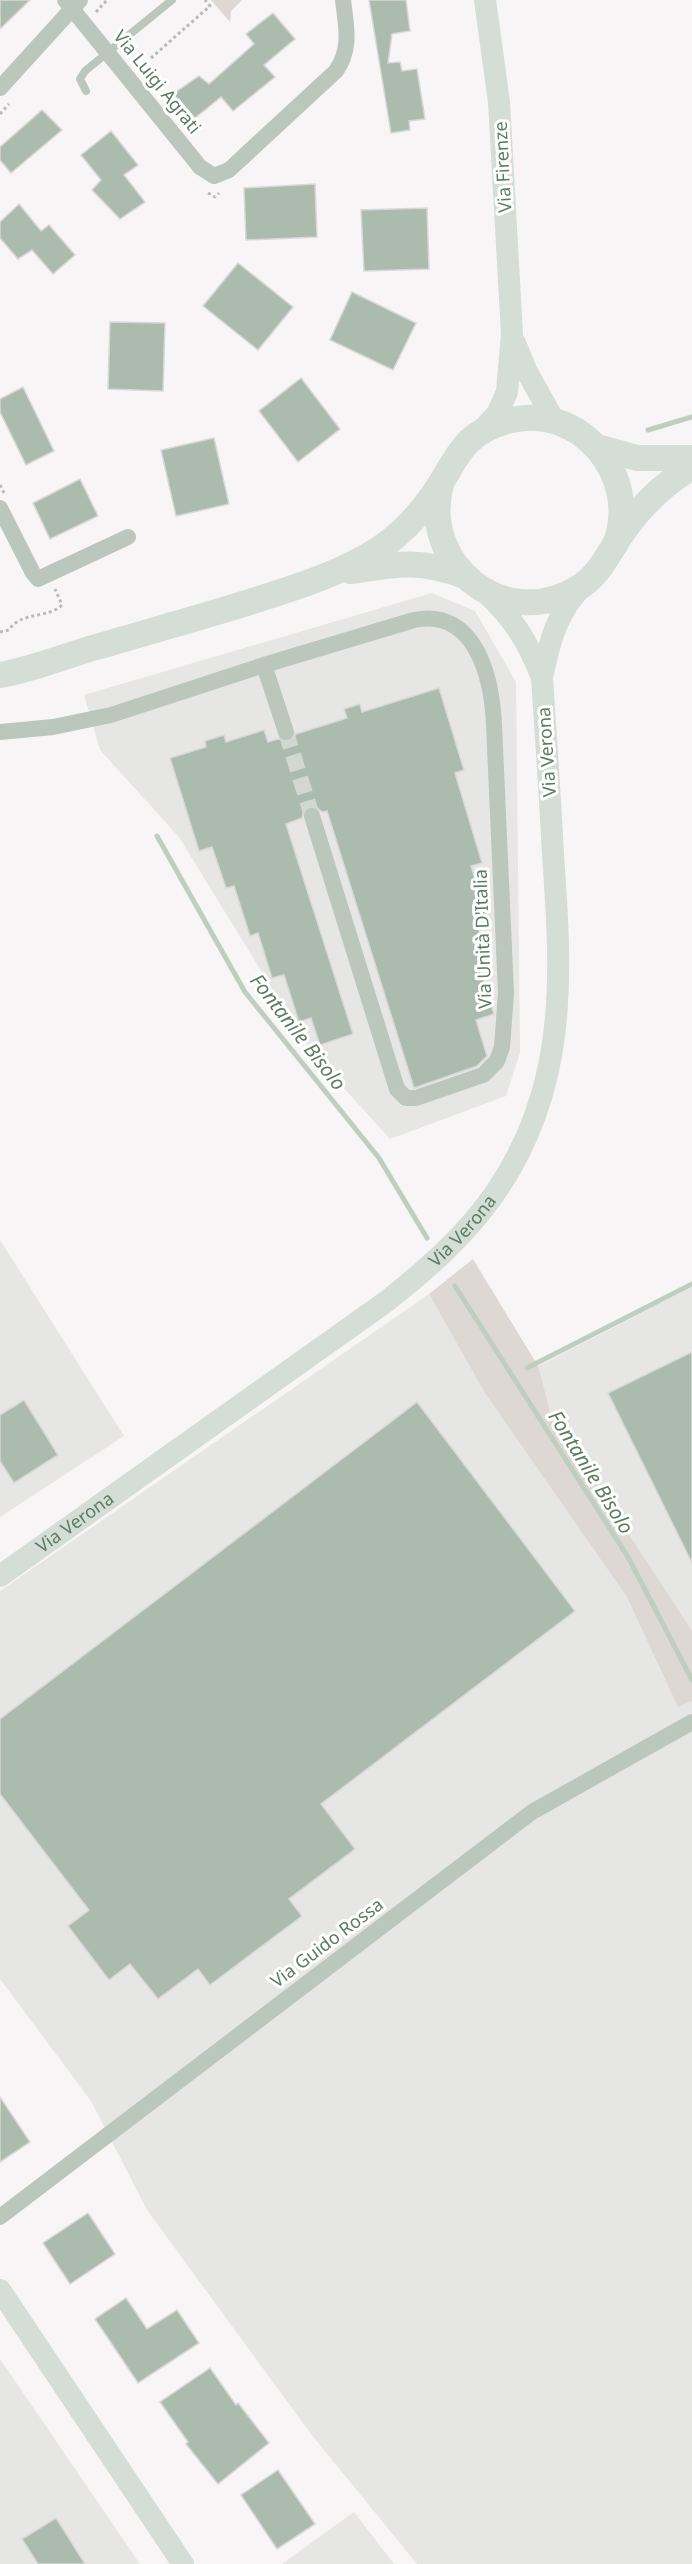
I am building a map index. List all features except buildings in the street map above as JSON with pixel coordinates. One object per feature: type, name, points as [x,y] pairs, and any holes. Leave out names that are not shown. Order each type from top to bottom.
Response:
[{"type":"main road","points":[[336,573],[371,554],[397,535],[425,505],[460,450],[477,435],[495,424],[510,420],[535,418],[555,422],[577,431],[597,447],[612,468],[621,493],[621,521],[615,545]]},
{"type":"main road","points":[[597,447],[637,459],[692,458]]},
{"type":"main road","points":[[0,675],[37,667],[97,646],[185,622],[336,573],[409,563],[434,566],[508,600],[539,602],[561,597],[588,582],[604,566],[628,524],[652,498],[692,467]]},
{"type":"main road","points":[[445,474],[438,502],[439,530],[449,555],[474,583]]},
{"type":"main road","points":[[0,659],[97,646]]},
{"type":"street","name":"Via Luigi Agrati","points":[[0,88],[72,3],[107,52],[200,167],[214,176],[229,170],[336,71],[348,43],[343,0]]},
{"type":"street","name":"Via Firenze","points":[[477,435],[492,420],[507,392],[512,334],[499,102],[485,0]]},
{"type":"street","name":"Via Firenze","points":[[512,334],[526,370],[555,422]]},
{"type":"street","points":[[0,508],[38,579],[128,537]]},
{"type":"street","name":"Via Verona","points":[[0,1576],[387,1301],[447,1250],[475,1219],[499,1187],[519,1150],[543,1090],[552,1055],[558,999],[558,928],[542,678],[551,638],[558,621],[571,599],[588,582]]},
{"type":"street","name":"Via Verona","points":[[474,583],[506,611],[518,628],[542,678]]},
{"type":"street","name":"Via Unità D'Italia","points":[[0,732],[52,727],[95,719],[264,664],[407,621],[428,618],[446,621],[456,627],[475,649],[487,679],[494,716],[506,993],[502,1047],[497,1061],[483,1076],[416,1098],[406,1098],[397,1089],[312,816]]},
{"type":"street","points":[[264,664],[286,732]]},
{"type":"street","name":"Via Guido Rossa","points":[[0,2217],[532,1812],[692,1722]]},
{"type":"street","points":[[0,2290],[183,2564]]},
{"type":"lane","points":[[86,91],[81,84],[81,75],[172,0]]},
{"type":"path","points":[[151,58],[210,6],[205,0]]},
{"type":"path","points":[[0,632],[9,630],[14,623],[56,611],[62,604]]},
{"type":"shaded area","points":[[211,0],[242,0],[231,11],[230,22]]},
{"type":"shaded area","points":[[432,593],[475,611],[516,682],[520,1053],[506,1096],[390,1139],[311,1052],[179,837],[100,750],[84,695]]},
{"type":"shaded area","points":[[0,1240],[124,1436],[0,1517]]},
{"type":"shaded area","points":[[473,1259],[538,1366],[551,1415],[692,1631],[692,1701],[678,1707],[627,1597],[485,1393],[429,1294]]},
{"type":"shaded area","points":[[692,1287],[692,2564],[417,2564],[311,2434],[147,2210],[91,2101],[0,1979],[0,1591],[429,1294],[486,1393]]},
{"type":"shaded area","points":[[0,2359],[140,2564],[0,2564]]},
{"type":"shaded area","points":[[354,2512],[394,2564],[282,2564]]},
{"type":"waterway","points":[[648,430],[692,417]]},
{"type":"waterway","name":"Fontanile Bisolo","points":[[157,836],[245,992],[379,1158],[427,1238]]},
{"type":"waterway","points":[[527,1368],[692,1284]]},
{"type":"waterway","name":"Fontanile Bisolo","points":[[455,1286],[628,1557],[692,1680]]},
{"type":"tunnel","points":[[286,732],[312,816]]}]
